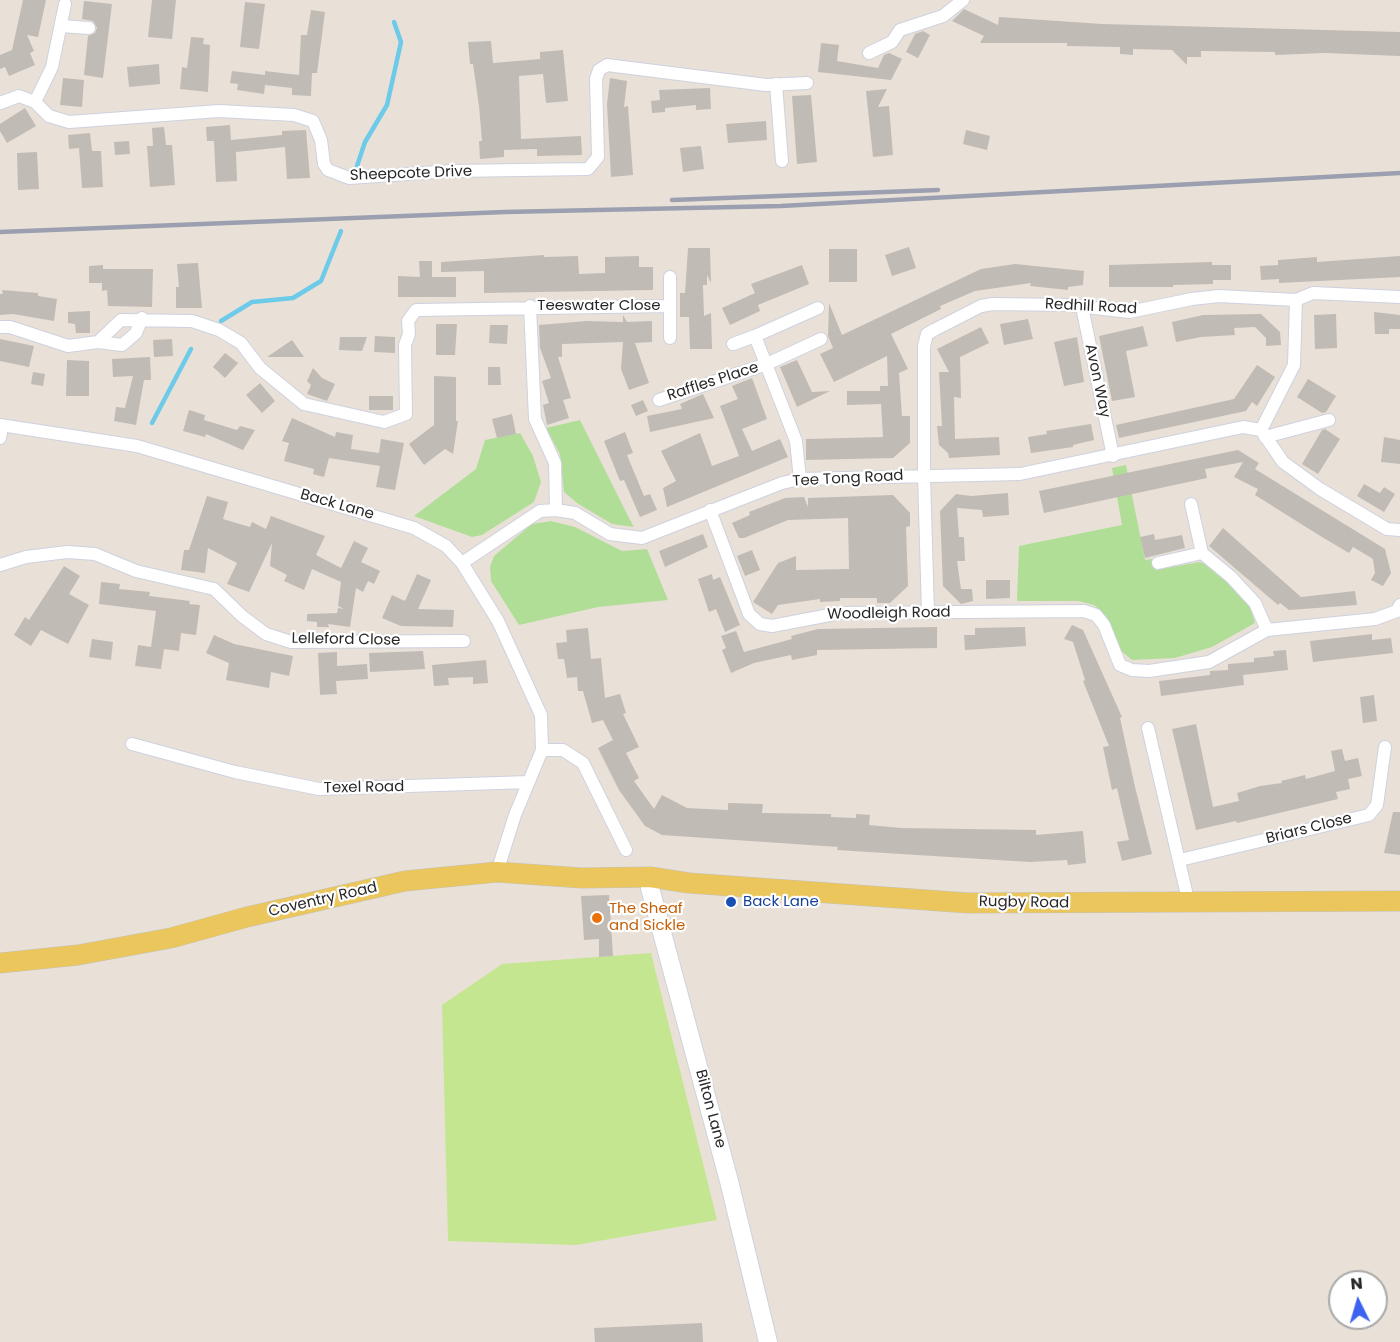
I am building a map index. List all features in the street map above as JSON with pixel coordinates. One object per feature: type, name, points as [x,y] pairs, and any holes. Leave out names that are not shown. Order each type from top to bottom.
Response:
[{"type":"main road","name":"Coventry Road","points":[[0,963],[78,955],[171,938],[247,917],[405,881],[496,872],[582,878],[650,877]]},
{"type":"main road","name":"Rugby Road","points":[[650,877],[712,885],[968,903],[1189,904],[1400,901]]},
{"type":"street","points":[[869,53],[892,42],[900,30],[943,16],[963,0]]},
{"type":"street","points":[[0,102],[19,96],[35,102],[52,67],[65,4]]},
{"type":"street","points":[[61,26],[89,28]]},
{"type":"street","name":"Sheepcote Drive","points":[[35,102],[49,116],[69,122],[219,111],[294,115],[313,121],[321,140],[324,164],[328,171],[349,178],[452,171],[588,169],[598,157],[596,79],[599,70],[607,65],[776,84],[807,83]]},
{"type":"street","points":[[776,84],[782,161]]},
{"type":"street","points":[[670,277],[670,338]]},
{"type":"street","name":"Redhill Road","points":[[924,475],[924,346],[927,334],[981,306],[1082,307],[1129,312],[1219,296],[1296,300],[1313,293],[1400,297]]},
{"type":"street","points":[[1296,300],[1294,365],[1263,434],[1283,462],[1320,489],[1387,529],[1400,531]]},
{"type":"street","name":"Teeswater Close","points":[[530,306],[534,419],[555,463],[556,510]]},
{"type":"street","name":"Teeswater Close","points":[[142,318],[192,321],[219,330],[241,343],[260,368],[304,404],[384,422],[406,414],[405,345],[409,334],[408,321],[416,310],[530,306],[669,306]]},
{"type":"street","name":"Avon Way","points":[[1082,307],[1113,456]]},
{"type":"street","points":[[733,344],[818,308]]},
{"type":"street","points":[[0,327],[9,327],[68,346],[98,342],[122,345],[136,333],[142,318],[121,320],[98,342]]},
{"type":"street","points":[[754,336],[767,364]]},
{"type":"street","name":"Raffles Place","points":[[659,400],[767,364],[821,339]]},
{"type":"street","name":"Raffles Place","points":[[767,364],[796,441],[800,479]]},
{"type":"street","name":"Tee Tong Road","points":[[556,510],[574,513],[610,534],[642,538],[782,483],[800,479],[1020,474],[1243,427],[1263,434],[1329,420]]},
{"type":"street","name":"Back Lane","points":[[1,430],[136,446],[414,528],[446,546],[462,563],[498,621],[541,715],[542,750],[496,872]]},
{"type":"street","points":[[924,475],[928,613]]},
{"type":"street","points":[[1191,504],[1202,553],[1231,577],[1255,603],[1266,630],[1375,619],[1397,611],[1400,605]]},
{"type":"street","points":[[462,563],[540,512],[556,510]]},
{"type":"street","name":"Woodleigh Road","points":[[710,510],[734,567],[749,614],[760,624],[772,626],[840,613],[1074,610],[1096,615],[1104,626],[1120,665],[1132,670],[1149,671],[1209,662],[1266,630]]},
{"type":"street","name":"Lelleford Close","points":[[0,565],[26,557],[67,552],[95,554],[136,571],[214,589],[242,616],[266,634],[291,642],[464,640]]},
{"type":"street","points":[[1158,564],[1202,553]]},
{"type":"street","points":[[1148,728],[1189,904]]},
{"type":"street","name":"Texel Road","points":[[132,744],[235,772],[319,789],[529,782]]},
{"type":"street","name":"Briars Close","points":[[1180,860],[1369,815],[1377,805],[1385,747]]},
{"type":"street","points":[[542,750],[563,750],[583,763],[626,850]]},
{"type":"street","name":"Bilton Lane","points":[[650,877],[650,888],[729,1181],[768,1342]]},
{"type":"green space","points":[[580,420],[634,527],[612,524],[577,503],[564,492],[560,454],[546,428]]},
{"type":"green space","points":[[520,433],[533,456],[541,482],[534,502],[482,535],[472,537],[414,516],[476,469],[485,440]]},
{"type":"green space","points":[[1126,465],[1145,560],[1152,559],[1155,570],[1200,562],[1215,569],[1249,603],[1255,623],[1212,647],[1175,658],[1132,660],[1119,649],[1107,617],[1094,605],[1078,601],[1017,601],[1019,546],[1122,525],[1112,468]]},
{"type":"green space","points":[[551,521],[575,527],[622,551],[647,549],[668,600],[598,607],[519,625],[491,581],[490,567],[494,556],[532,524]]},
{"type":"green space","points":[[651,953],[717,1220],[576,1245],[448,1241],[442,1005],[502,964]]},
{"type":"building","points":[[23,0],[46,0],[38,37],[27,35],[34,51],[30,53],[35,65],[9,76],[5,67],[0,69],[0,55],[12,50]]},
{"type":"building","points":[[152,0],[176,0],[172,39],[148,37]]},
{"type":"building","points":[[84,1],[112,4],[103,78],[84,75],[88,36],[95,33],[97,28],[93,21],[82,19]]},
{"type":"building","points":[[245,2],[265,4],[259,49],[240,47]]},
{"type":"building","points":[[964,9],[998,25],[999,17],[1102,24],[1400,32],[1400,56],[1325,53],[1275,55],[1275,52],[1201,51],[1201,57],[1187,57],[1187,65],[1172,50],[1133,49],[1133,55],[1120,54],[1120,47],[1067,46],[1067,43],[980,43],[984,36],[952,21]]},
{"type":"building","points":[[311,10],[325,12],[317,73],[312,73],[311,96],[292,95],[292,88],[265,85],[264,94],[237,90],[238,84],[230,83],[232,71],[265,75],[265,71],[299,75],[301,35],[307,35]]},
{"type":"building","points":[[923,31],[930,35],[918,58],[906,52],[915,34]]},
{"type":"building","points":[[191,37],[204,38],[203,44],[210,45],[208,92],[180,89],[182,67],[187,68]]},
{"type":"building","points":[[491,41],[493,63],[540,59],[540,52],[563,50],[568,101],[546,103],[543,74],[519,76],[521,139],[581,136],[582,155],[537,156],[537,149],[504,150],[504,157],[480,159],[479,141],[482,141],[479,106],[468,42]]},
{"type":"building","points":[[821,43],[839,45],[837,61],[878,68],[884,55],[889,53],[902,59],[891,80],[818,72]]},
{"type":"building","points":[[159,64],[160,84],[129,87],[127,67]]},
{"type":"building","points":[[63,78],[84,80],[82,107],[60,105]]},
{"type":"building","points":[[610,78],[627,81],[624,107],[628,106],[633,175],[611,177],[607,104]]},
{"type":"building","points":[[710,88],[711,109],[696,110],[696,105],[665,108],[665,112],[652,113],[651,101],[660,100],[659,90]]},
{"type":"building","points":[[887,89],[878,107],[889,106],[893,155],[873,157],[866,91]]},
{"type":"building","points":[[811,95],[817,162],[797,164],[792,96]]},
{"type":"building","points":[[25,108],[36,126],[7,143],[0,131],[0,124]]},
{"type":"building","points":[[766,121],[767,140],[728,143],[726,124]]},
{"type":"building","points":[[230,125],[231,140],[282,135],[282,131],[306,130],[310,178],[287,179],[285,147],[236,152],[237,181],[216,182],[214,141],[207,141],[206,127]]},
{"type":"building","points":[[164,127],[166,145],[172,145],[175,185],[150,187],[147,146],[153,146],[152,128]]},
{"type":"building","points":[[966,130],[990,136],[987,150],[963,144]]},
{"type":"building","points":[[90,133],[92,151],[101,151],[103,187],[82,188],[79,148],[69,149],[68,135]]},
{"type":"building","points":[[129,141],[130,154],[115,155],[114,142]]},
{"type":"building","points":[[701,146],[704,169],[683,172],[680,148]]},
{"type":"building","points":[[37,152],[39,189],[18,190],[17,153]]},
{"type":"building","points":[[909,247],[916,268],[892,276],[885,255]]},
{"type":"building","points":[[688,248],[710,248],[711,283],[707,275],[707,285],[703,285],[704,316],[711,313],[712,349],[690,349],[689,317],[680,317],[680,293],[685,293]]},
{"type":"building","points":[[829,249],[857,249],[857,282],[829,282]]},
{"type":"building","points":[[544,255],[544,257],[578,256],[579,274],[605,273],[605,257],[639,256],[639,267],[653,267],[653,290],[484,293],[484,271],[441,272],[441,262]]},
{"type":"building","points":[[1400,256],[1400,277],[1279,283],[1279,279],[1261,280],[1260,266],[1278,265],[1278,260],[1317,257],[1317,262]]},
{"type":"building","points":[[419,261],[432,261],[432,277],[456,277],[456,297],[398,297],[398,276],[420,277]]},
{"type":"building","points":[[1212,262],[1212,265],[1231,265],[1231,280],[1213,280],[1213,284],[1173,285],[1173,287],[1109,287],[1109,265]]},
{"type":"building","points":[[198,263],[202,308],[176,308],[176,287],[179,287],[177,264]]},
{"type":"building","points":[[1015,264],[1084,271],[1083,285],[1068,287],[1068,290],[1030,286],[1031,283],[975,291],[940,306],[941,309],[891,334],[908,369],[899,373],[902,416],[910,416],[910,443],[893,458],[806,460],[806,439],[883,437],[881,404],[847,405],[847,391],[880,391],[880,386],[888,386],[887,356],[834,382],[820,354],[833,348],[828,336],[829,303],[842,335],[981,269]]},
{"type":"building","points":[[103,265],[103,269],[153,269],[152,307],[108,306],[107,290],[102,291],[102,283],[89,283],[89,266]]},
{"type":"building","points":[[802,265],[809,284],[758,305],[760,311],[730,325],[722,308],[755,293],[751,284]]},
{"type":"building","points":[[2,290],[38,293],[38,296],[57,299],[54,321],[13,314],[0,315]]},
{"type":"building","points":[[90,311],[90,333],[76,333],[75,324],[68,323],[68,312]]},
{"type":"building","points":[[1374,312],[1400,315],[1400,329],[1389,329],[1389,334],[1375,334]]},
{"type":"building","points":[[1261,314],[1280,332],[1281,345],[1266,346],[1266,338],[1255,327],[1234,328],[1235,335],[1201,337],[1176,342],[1172,322],[1203,315]]},
{"type":"building","points":[[1336,314],[1337,348],[1315,349],[1314,315]]},
{"type":"building","points":[[623,315],[627,322],[652,321],[652,342],[635,343],[649,383],[629,390],[621,369],[623,342],[562,344],[562,357],[558,357],[571,398],[563,400],[569,418],[547,425],[543,405],[549,403],[542,381],[551,378],[540,348],[539,325],[587,321],[623,322]]},
{"type":"building","points":[[1028,319],[1033,339],[1004,345],[1000,324]]},
{"type":"building","points":[[436,324],[457,324],[455,355],[436,355]]},
{"type":"building","points":[[490,325],[508,325],[507,344],[489,343]]},
{"type":"building","points":[[1143,326],[1148,346],[1126,351],[1135,397],[1112,401],[1099,336]]},
{"type":"building","points":[[981,327],[989,343],[960,357],[961,398],[954,397],[955,439],[999,437],[1000,455],[949,458],[948,453],[939,445],[937,426],[942,426],[939,372],[949,372],[937,349]]},
{"type":"building","points":[[375,336],[395,337],[395,353],[374,352]]},
{"type":"building","points":[[340,337],[367,337],[362,351],[339,350]]},
{"type":"building","points":[[1077,337],[1084,382],[1064,386],[1054,342]]},
{"type":"building","points":[[0,339],[34,346],[29,367],[0,361]]},
{"type":"building","points":[[172,339],[173,356],[154,357],[153,340]]},
{"type":"building","points":[[292,340],[304,357],[267,357]]},
{"type":"building","points":[[225,353],[238,363],[225,378],[213,367]]},
{"type":"building","points":[[150,357],[151,380],[144,380],[136,425],[114,421],[116,407],[125,408],[133,376],[113,377],[112,359]]},
{"type":"building","points":[[67,360],[89,361],[89,396],[66,396]]},
{"type":"building","points":[[797,360],[812,392],[830,391],[797,407],[780,367]]},
{"type":"building","points":[[1257,365],[1275,377],[1257,406],[1252,402],[1246,411],[1119,438],[1116,425],[1234,399]]},
{"type":"building","points":[[488,367],[500,367],[501,385],[488,385]]},
{"type":"building","points":[[313,368],[322,378],[335,384],[327,401],[307,394],[311,385],[307,381]]},
{"type":"building","points":[[33,372],[45,374],[43,386],[31,384]]},
{"type":"building","points":[[434,376],[456,377],[456,421],[458,421],[453,454],[445,449],[424,465],[409,444],[434,425]]},
{"type":"building","points":[[752,378],[767,419],[742,429],[752,451],[780,439],[788,457],[667,507],[663,488],[676,481],[661,451],[700,433],[712,466],[739,456],[720,406],[738,399],[732,386]]},
{"type":"building","points":[[1308,379],[1336,396],[1326,412],[1322,413],[1297,397]]},
{"type":"building","points":[[260,383],[275,401],[262,413],[246,395]]},
{"type":"building","points":[[703,394],[714,418],[650,432],[647,416],[682,409],[680,404]]},
{"type":"building","points":[[369,396],[393,396],[393,410],[369,410]]},
{"type":"building","points":[[643,400],[648,411],[636,416],[631,405]]},
{"type":"building","points":[[189,410],[205,415],[204,420],[237,430],[240,426],[255,430],[243,450],[206,434],[205,437],[183,431]]},
{"type":"building","points":[[512,414],[516,434],[497,438],[492,419]]},
{"type":"building","points":[[292,418],[335,437],[336,432],[353,435],[351,449],[379,453],[381,439],[404,443],[395,490],[376,487],[380,466],[329,458],[324,477],[313,474],[314,469],[284,461],[289,443],[282,441]]},
{"type":"building","points":[[1091,424],[1094,440],[1073,445],[1073,447],[1031,453],[1028,437],[1047,434],[1046,431]]},
{"type":"building","points":[[1325,429],[1340,439],[1318,474],[1302,464],[1322,430]]},
{"type":"building","points":[[625,432],[633,453],[627,455],[644,496],[650,494],[657,510],[640,517],[624,480],[620,481],[604,441]]},
{"type":"building","points":[[1384,437],[1400,440],[1400,464],[1381,462]]},
{"type":"building","points":[[1238,450],[1259,463],[1255,469],[1385,549],[1391,573],[1383,586],[1371,580],[1375,573],[1373,559],[1353,547],[1349,553],[1255,495],[1258,489],[1234,477],[1243,462],[1205,469],[1207,478],[1044,513],[1039,491]]},
{"type":"building","points":[[1364,484],[1380,493],[1384,487],[1395,494],[1384,512],[1357,496]]},
{"type":"building","points":[[1008,493],[1009,515],[983,517],[982,510],[957,508],[959,537],[964,537],[965,561],[957,561],[961,589],[972,589],[973,601],[961,604],[943,586],[940,511],[956,494],[971,496]]},
{"type":"building","points":[[893,495],[910,513],[910,526],[906,527],[908,586],[890,603],[877,603],[877,598],[840,598],[840,601],[820,602],[820,599],[778,605],[772,614],[753,602],[778,563],[796,556],[796,570],[849,569],[848,518],[788,520],[744,538],[739,538],[732,523],[750,515],[749,512],[785,498],[804,497],[808,507],[808,498]]},
{"type":"building","points":[[207,496],[228,502],[223,519],[250,527],[252,522],[266,529],[271,516],[325,536],[316,555],[341,568],[354,541],[368,548],[361,562],[380,571],[374,584],[368,581],[363,592],[356,588],[350,627],[328,624],[329,627],[317,627],[317,622],[307,621],[307,614],[337,613],[338,608],[344,609],[338,606],[341,582],[312,569],[304,590],[284,581],[287,575],[270,566],[272,543],[249,592],[227,584],[237,563],[208,548],[205,573],[181,570],[184,550],[189,550]]},
{"type":"building","points":[[1223,528],[1301,597],[1355,591],[1357,605],[1289,610],[1280,603],[1278,605],[1209,546]]},
{"type":"building","points":[[703,534],[708,547],[665,567],[659,551]]},
{"type":"building","points":[[1154,534],[1155,540],[1182,535],[1185,548],[1145,558],[1140,537]]},
{"type":"building","points":[[752,550],[760,570],[745,576],[737,556]]},
{"type":"building","points":[[64,566],[80,576],[69,594],[89,605],[68,644],[41,630],[31,646],[14,635],[25,617],[29,620]]},
{"type":"building","points":[[417,574],[431,580],[418,609],[454,610],[453,627],[401,626],[382,618],[392,595],[405,601]]},
{"type":"building","points":[[712,574],[713,580],[720,577],[740,625],[725,632],[716,609],[709,612],[698,579]]},
{"type":"building","points":[[986,580],[1010,580],[1010,598],[986,599]]},
{"type":"building","points":[[101,582],[120,584],[119,589],[150,592],[149,596],[190,601],[189,604],[200,605],[196,635],[181,633],[179,651],[164,649],[161,669],[135,666],[138,645],[151,647],[156,611],[99,604]]},
{"type":"building","points":[[1072,625],[1083,630],[1122,717],[1120,718],[1135,787],[1152,854],[1122,861],[1117,842],[1129,840],[1117,788],[1112,790],[1103,747],[1109,746],[1083,681],[1085,680],[1073,642],[1064,639]]},
{"type":"building","points":[[937,627],[937,648],[817,650],[817,655],[792,660],[791,655],[754,663],[731,673],[722,650],[726,648],[721,636],[736,631],[744,652],[792,639],[791,636],[818,629]]},
{"type":"building","points":[[1025,627],[1026,646],[965,650],[964,635],[975,635],[975,628]]},
{"type":"building","points":[[588,628],[591,659],[601,658],[605,698],[620,694],[626,713],[623,714],[639,747],[626,753],[639,778],[634,781],[654,809],[662,795],[687,808],[728,810],[728,803],[763,804],[762,813],[831,814],[831,817],[856,818],[856,814],[870,815],[869,825],[901,828],[1036,830],[1036,835],[1083,831],[1086,863],[1068,865],[1067,860],[1030,862],[837,850],[838,847],[662,835],[645,826],[619,790],[598,748],[613,740],[603,720],[592,723],[583,691],[578,691],[577,677],[567,678],[564,659],[558,659],[556,643],[567,642],[566,630]]},
{"type":"building","points":[[1372,634],[1372,640],[1391,638],[1393,653],[1313,662],[1310,641]]},
{"type":"building","points":[[214,635],[234,644],[293,656],[289,676],[271,672],[269,688],[226,680],[229,663],[206,653]]},
{"type":"building","points":[[92,639],[113,642],[111,660],[89,657]]},
{"type":"building","points":[[1286,650],[1288,670],[1243,675],[1244,685],[1161,696],[1159,681],[1210,675],[1210,671],[1228,670],[1228,664],[1254,662],[1254,658],[1274,656],[1273,651]]},
{"type":"building","points":[[423,651],[425,669],[370,672],[369,653]]},
{"type":"building","points":[[337,652],[337,666],[367,664],[368,679],[336,681],[337,694],[320,695],[318,653]]},
{"type":"building","points":[[486,660],[488,683],[473,684],[473,677],[448,678],[449,685],[434,686],[432,665]]},
{"type":"building","points":[[1374,695],[1377,721],[1363,723],[1360,697]]},
{"type":"building","points":[[1196,724],[1213,807],[1239,801],[1237,793],[1260,786],[1282,783],[1281,781],[1305,775],[1306,779],[1335,771],[1331,751],[1342,749],[1345,761],[1358,758],[1362,776],[1348,779],[1350,789],[1336,792],[1338,799],[1237,823],[1236,821],[1196,830],[1172,729]]},
{"type":"building","points":[[1393,812],[1400,812],[1400,855],[1384,853]]},
{"type":"building","name":"The Sheaf and Sickle","points":[[609,895],[613,956],[599,957],[599,939],[584,940],[581,896]]},
{"type":"building","points":[[702,1323],[703,1342],[595,1342],[594,1328]]},
{"type":"waterway","points":[[357,166],[365,142],[387,105],[401,42],[394,22]]},
{"type":"waterway","points":[[221,321],[252,302],[293,298],[321,281],[341,231]]},
{"type":"waterway","points":[[152,423],[191,349]]},
{"type":"railway","points":[[0,232],[505,212],[781,206],[1400,173]]},
{"type":"railway","points":[[672,200],[938,190]]},
{"type":"place","name":"Back Lane","points":[[731,902]]},
{"type":"place","name":"The Sheaf and Sickle","points":[[597,918]]}]
